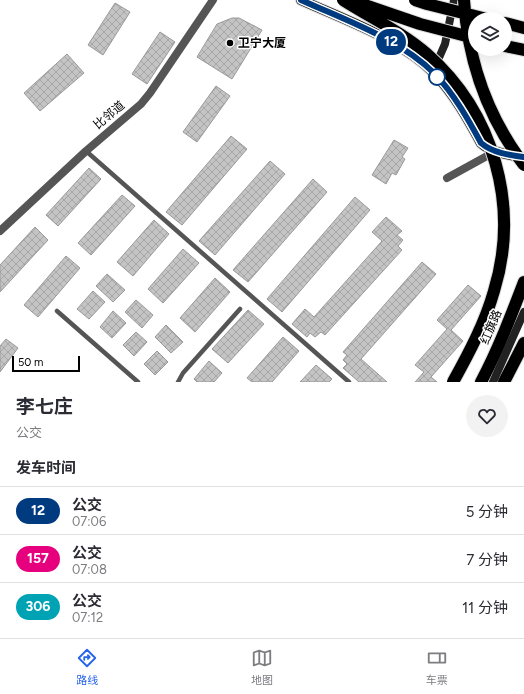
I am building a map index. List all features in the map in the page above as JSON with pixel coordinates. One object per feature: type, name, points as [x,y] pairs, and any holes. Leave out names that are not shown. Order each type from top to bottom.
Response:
[{"type":"highway","points":[[343,0],[404,36],[440,66],[470,104],[484,130],[492,150],[503,198],[504,222],[502,259],[489,309],[453,382]]},
{"type":"highway","points":[[352,0],[420,24],[468,36]]},
{"type":"highway","points":[[415,0],[468,14]]},
{"type":"highway","points":[[464,0],[465,20],[470,49],[485,99],[503,135],[524,165]]},
{"type":"highway","points":[[512,25],[524,28]]},
{"type":"highway","points":[[512,47],[524,50]]},
{"type":"highway","name":"红旗路","points":[[480,382],[504,332],[524,282]]},
{"type":"highway","points":[[498,381],[524,343]]},
{"type":"highway","points":[[508,382],[524,359]]},
{"type":"main road","points":[[302,0],[368,30],[398,46],[421,62],[436,75],[450,94],[481,143],[487,156]]},
{"type":"main road","points":[[421,62],[431,64],[438,60],[445,44],[454,0]]},
{"type":"main road","points":[[481,143],[487,148],[498,152],[524,157]]},
{"type":"main road","points":[[498,381],[524,312]]},
{"type":"street","name":"比邻道","points":[[0,231],[86,151],[141,104],[213,0]]},
{"type":"street","points":[[447,178],[487,156]]},
{"type":"lane","points":[[86,151],[349,382]]},
{"type":"lane","points":[[178,382],[183,373],[240,308]]},
{"type":"lane","points":[[57,312],[138,382]]},
{"type":"building","points":[[115,3],[130,12],[103,55],[88,45]]},
{"type":"building","name":"卫宁大厦","points":[[232,18],[239,18],[262,30],[232,79],[197,57],[217,24]]},
{"type":"building","points":[[160,32],[175,42],[147,84],[132,74]]},
{"type":"building","points":[[67,54],[84,73],[40,111],[24,93]]},
{"type":"building","points":[[216,86],[230,96],[197,142],[183,132]]},
{"type":"building","points":[[231,136],[247,149],[182,225],[166,212]]},
{"type":"building","points":[[394,140],[408,148],[402,157],[405,159],[396,175],[392,173],[386,184],[372,175]]},
{"type":"building","points":[[270,161],[285,174],[215,255],[199,241]]},
{"type":"building","points":[[89,168],[101,179],[58,226],[46,215]]},
{"type":"building","points":[[313,179],[327,192],[248,282],[233,270]]},
{"type":"building","points":[[122,195],[135,206],[91,255],[78,243]]},
{"type":"building","points":[[355,197],[370,210],[282,312],[267,299]]},
{"type":"building","points":[[386,217],[402,231],[397,235],[403,240],[398,246],[402,250],[325,335],[321,332],[315,337],[310,333],[307,337],[292,324],[305,309],[314,317],[382,241],[372,232]]},
{"type":"building","points":[[154,220],[169,234],[133,276],[117,262]]},
{"type":"building","points":[[35,227],[48,240],[0,292],[0,265]]},
{"type":"building","points":[[183,249],[199,263],[163,303],[148,289]]},
{"type":"building","points":[[66,256],[80,268],[38,317],[24,305]]},
{"type":"building","points":[[422,262],[436,274],[361,359],[387,382],[359,382],[343,368],[347,364],[343,360],[347,355],[343,352]]},
{"type":"building","points":[[107,274],[125,290],[113,302],[96,286]]},
{"type":"building","points":[[215,278],[230,292],[195,332],[180,318]]},
{"type":"building","points":[[468,285],[481,296],[451,330],[463,341],[431,377],[437,382],[415,382],[424,372],[415,365],[447,329],[437,320]]},
{"type":"building","points":[[93,291],[105,302],[89,319],[77,309]]},
{"type":"building","points":[[136,300],[153,315],[142,328],[125,312]]},
{"type":"building","points":[[248,310],[264,324],[228,363],[212,349]]},
{"type":"building","points":[[113,311],[126,323],[112,338],[100,327]]},
{"type":"building","points":[[166,325],[183,342],[171,353],[155,337]]},
{"type":"building","points":[[136,332],[147,342],[134,356],[123,345]]},
{"type":"building","points":[[283,337],[299,351],[272,382],[252,382],[247,378]]},
{"type":"building","points":[[6,339],[18,348],[0,372],[0,346]]},
{"type":"building","points":[[157,351],[168,362],[155,375],[144,364]]},
{"type":"building","points":[[209,361],[222,373],[214,382],[197,382],[194,379]]},
{"type":"building","points":[[316,365],[332,379],[329,382],[300,382]]},
{"type":"bus line","name":"12","points":[[301,0],[368,30],[398,46],[421,62],[436,75],[468,120],[484,146],[498,152],[524,157]]},
{"type":"place","name":"卫宁大厦","points":[[230,43]]}]
